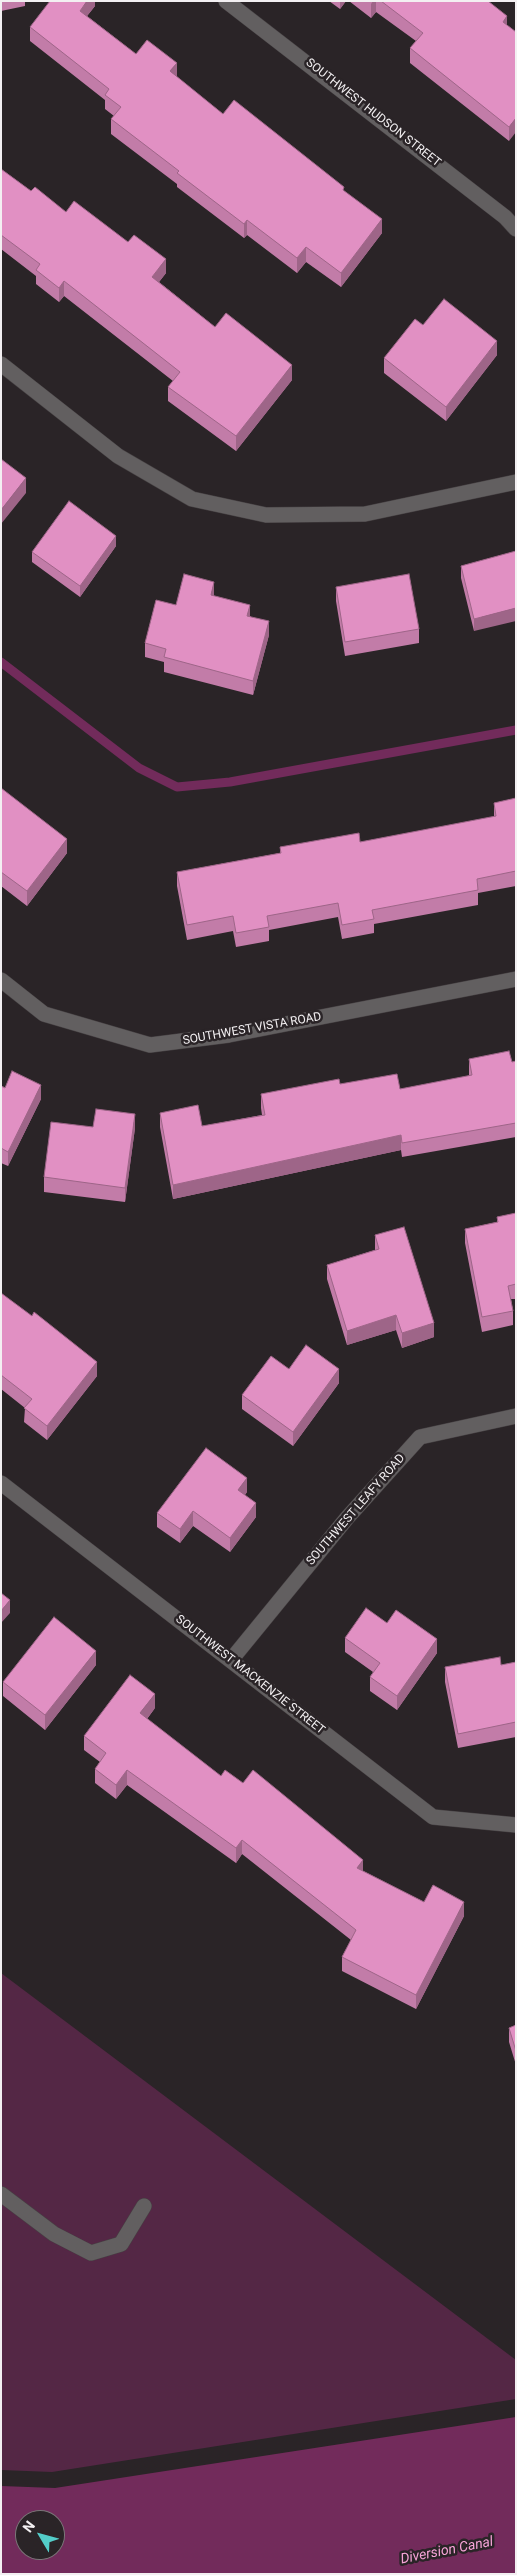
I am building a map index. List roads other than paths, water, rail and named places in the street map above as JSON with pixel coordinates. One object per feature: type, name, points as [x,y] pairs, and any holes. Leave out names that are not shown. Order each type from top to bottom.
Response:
[{"type":"street","name":"SOUTHWEST HUDSON STREET","points":[[226,1],[506,217],[516,230]]},
{"type":"street","points":[[1,364],[118,456],[192,500],[266,515],[365,514],[516,482]]},
{"type":"street","name":"SOUTHWEST VISTA ROAD","points":[[1,980],[44,1014],[150,1045],[230,1035],[516,978]]},
{"type":"street","name":"SOUTHWEST LEAFY ROAD","points":[[231,1660],[347,1518],[420,1437],[516,1416]]},
{"type":"street","name":"SOUTHWEST MACKENZIE STREET","points":[[1,1483],[433,1817],[516,1825]]},
{"type":"street","points":[[1,2194],[54,2234],[90,2253],[120,2244],[144,2206]]},
{"type":"water","name":"Diversion Canal","points":[[516,2417],[516,2574],[1,2574],[1,2486],[55,2488]]},
{"type":"waterway","points":[[1,662],[139,768],[177,787],[230,782],[516,730]]}]
